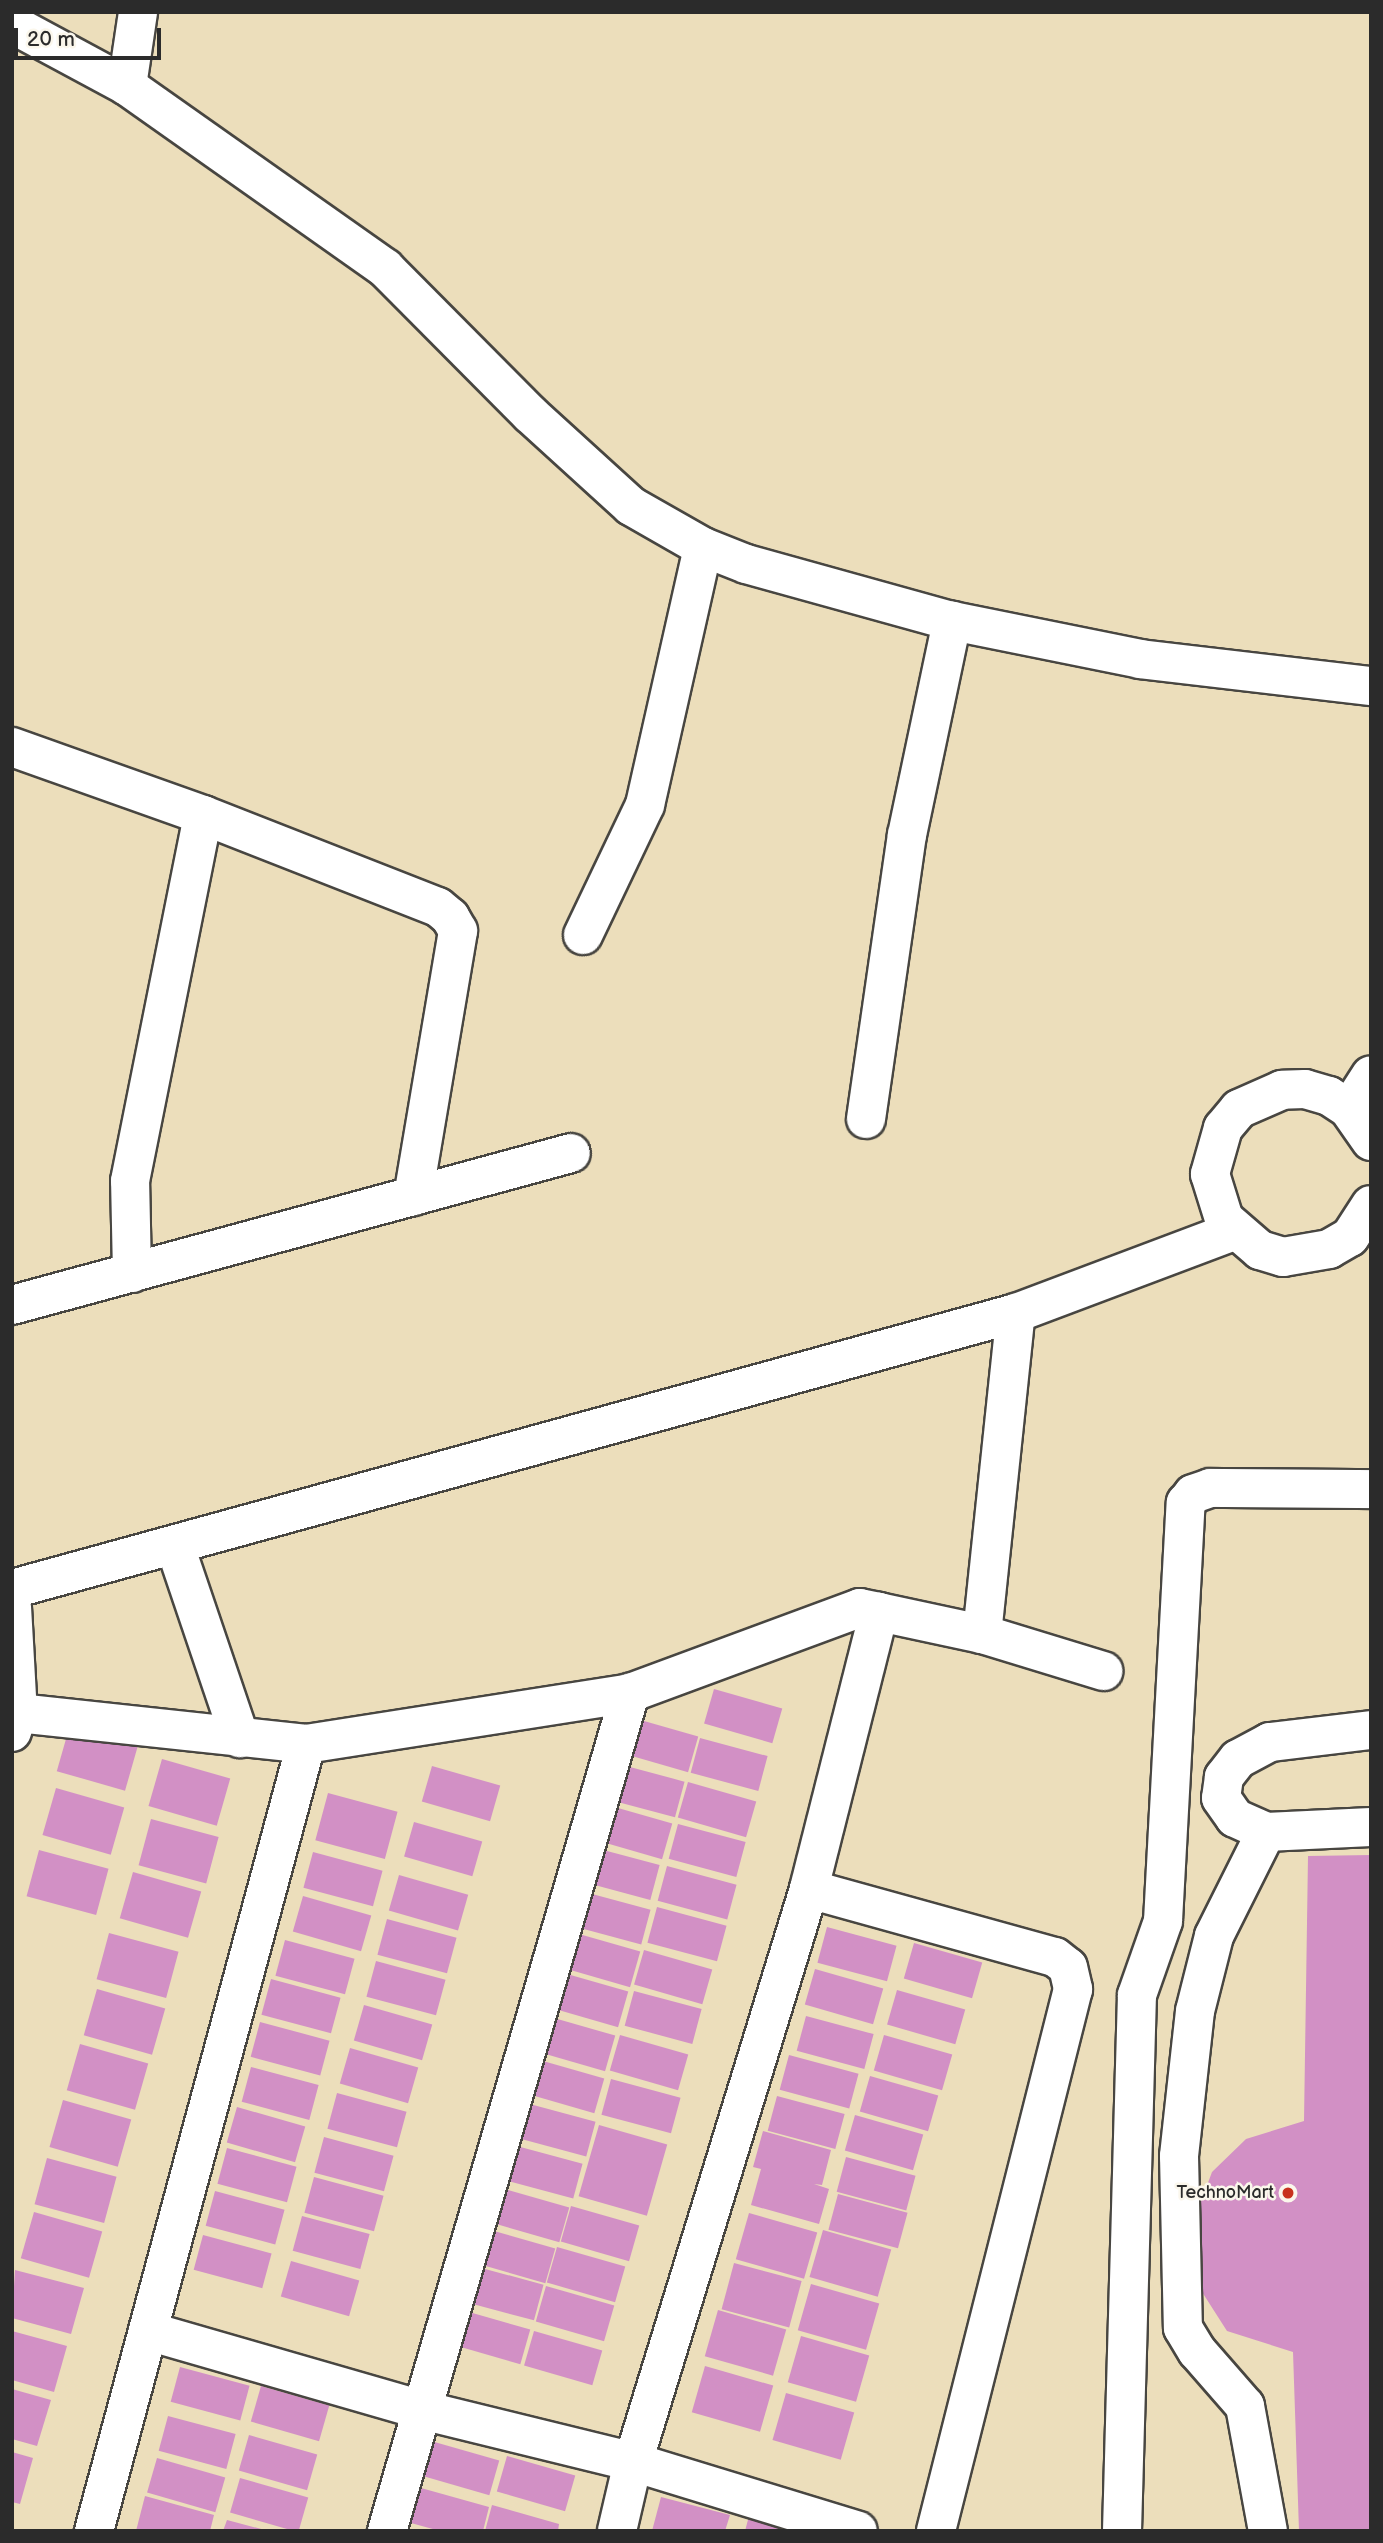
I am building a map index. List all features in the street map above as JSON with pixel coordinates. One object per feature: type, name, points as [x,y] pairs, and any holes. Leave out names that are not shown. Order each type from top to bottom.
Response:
[{"type":"street","points":[[127,86],[138,12]]},
{"type":"street","points":[[12,24],[127,86],[385,268],[437,316],[530,414],[631,506],[703,547],[746,564],[952,621],[1140,659],[1371,686]]},
{"type":"street","points":[[583,935],[645,805],[673,696],[703,547]]},
{"type":"street","points":[[866,1119],[907,835],[952,621]]},
{"type":"street","points":[[12,747],[203,815],[438,907],[458,931],[413,1196]]},
{"type":"street","points":[[132,1273],[130,1181],[203,815]]},
{"type":"street","points":[[1349,1108],[1371,1075]]},
{"type":"street","points":[[1371,1141],[1349,1108],[1306,1089],[1259,1097],[1238,1110],[1223,1128],[1210,1174],[1214,1197],[1234,1231],[1260,1250],[1283,1257],[1306,1256],[1350,1237],[1371,1205]]},
{"type":"street","points":[[12,1305],[571,1153]]},
{"type":"street","points":[[12,1590],[1016,1312],[1234,1231]]},
{"type":"street","points":[[982,1634],[1016,1312]]},
{"type":"street","points":[[1122,2531],[1138,1996],[1163,1921],[1186,1503],[1194,1494],[1210,1488],[1371,1489]]},
{"type":"street","points":[[175,1546],[240,1738]]},
{"type":"street","points":[[12,1606],[15,1723],[306,1744],[630,1693],[860,1608],[982,1634],[1103,1671]]},
{"type":"street","points":[[617,2531],[633,2462],[809,1889],[878,1612]]},
{"type":"street","points":[[387,2531],[630,1693]]},
{"type":"street","points":[[1371,1730],[1270,1742],[1238,1759],[1224,1777],[1222,1798],[1235,1818],[1266,1832],[1371,1826]]},
{"type":"street","points":[[93,2531],[306,1744]]},
{"type":"street","points":[[1266,1832],[1214,1936],[1195,2011],[1179,2156],[1183,2328],[1197,2351],[1245,2406],[1268,2531]]},
{"type":"street","points":[[809,1889],[1055,1957],[1068,1967],[1073,1989],[936,2531]]},
{"type":"street","points":[[148,2331],[422,2410],[633,2462],[858,2531]]},
{"type":"building","points":[[714,1689],[782,1709],[772,1743],[704,1724]]},
{"type":"building","points":[[630,1717],[698,1737],[688,1772],[620,1753]]},
{"type":"building","points":[[70,1725],[138,1745],[125,1791],[57,1771]]},
{"type":"building","points":[[700,1738],[768,1756],[758,1791],[691,1773]]},
{"type":"building","points":[[162,1759],[230,1779],[217,1826],[148,1806]]},
{"type":"building","points":[[615,1763],[685,1782],[675,1817],[605,1799]]},
{"type":"building","points":[[432,1766],[500,1786],[490,1821],[422,1802]]},
{"type":"building","points":[[688,1782],[756,1802],[746,1837],[678,1818]]},
{"type":"building","points":[[56,1788],[124,1808],[111,1855],[42,1835]]},
{"type":"building","points":[[328,1793],[398,1812],[385,1859],[315,1840]]},
{"type":"building","points":[[604,1804],[672,1824],[662,1859],[594,1840]]},
{"type":"building","points":[[151,1819],[219,1837],[206,1883],[139,1865]]},
{"type":"building","points":[[414,1822],[482,1842],[472,1876],[404,1857]]},
{"type":"building","points":[[678,1824],[746,1842],[736,1877],[669,1859]]},
{"type":"building","points":[[592,1847],[660,1865],[650,1900],[583,1882]]},
{"type":"building","points":[[39,1850],[109,1869],[96,1915],[27,1896]]},
{"type":"building","points":[[313,1852],[383,1871],[373,1906],[303,1888]]},
{"type":"building","name":"TechnoMart","points":[[1371,1855],[1371,2531],[1299,2531],[1293,2352],[1227,2331],[1195,2281],[1196,2215],[1212,2172],[1246,2139],[1304,2121],[1308,1856]]},
{"type":"building","points":[[667,1866],[737,1885],[727,1919],[658,1901]]},
{"type":"building","points":[[133,1872],[201,1892],[188,1938],[120,1918]]},
{"type":"building","points":[[399,1875],[468,1895],[458,1930],[389,1911]]},
{"type":"building","points":[[581,1891],[651,1910],[641,1944],[572,1926]]},
{"type":"building","points":[[303,1896],[371,1916],[361,1951],[293,1932]]},
{"type":"building","points":[[657,1907],[727,1926],[717,1961],[647,1943]]},
{"type":"building","points":[[387,1919],[457,1938],[447,1973],[377,1955]]},
{"type":"building","points":[[827,1927],[897,1946],[887,1981],[817,1963]]},
{"type":"building","points":[[572,1932],[640,1952],[630,1987],[562,1968]]},
{"type":"building","points":[[109,1933],[179,1952],[166,1998],[97,1979]]},
{"type":"building","points":[[285,1940],[355,1959],[345,1994],[275,1976]]},
{"type":"building","points":[[914,1943],[982,1963],[972,1998],[904,1979]]},
{"type":"building","points":[[644,1950],[712,1970],[702,2004],[634,1985]]},
{"type":"building","points":[[376,1961],[446,1980],[436,2015],[366,1997]]},
{"type":"building","points":[[815,1969],[883,1989],[873,2024],[805,2005]]},
{"type":"building","points":[[560,1972],[628,1992],[618,2027],[550,2008]]},
{"type":"building","points":[[271,1979],[341,1998],[331,2033],[261,2015]]},
{"type":"building","points":[[97,1989],[165,2009],[152,2055],[84,2035]]},
{"type":"building","points":[[897,1990],[965,2010],[955,2044],[887,2025]]},
{"type":"building","points":[[634,1991],[702,2009],[692,2044],[625,2026]]},
{"type":"building","points":[[364,2005],[432,2025],[422,2060],[354,2041]]},
{"type":"building","points":[[547,2016],[615,2036],[605,2071],[537,2052]]},
{"type":"building","points":[[806,2016],[874,2034],[864,2069],[797,2051]]},
{"type":"building","points":[[260,2022],[330,2041],[320,2075],[251,2057]]},
{"type":"building","points":[[620,2035],[688,2055],[678,2090],[610,2071]]},
{"type":"building","points":[[884,2035],[952,2055],[942,2090],[874,2071]]},
{"type":"building","points":[[80,2044],[148,2064],[135,2110],[67,2090]]},
{"type":"building","points":[[350,2048],[418,2068],[408,2103],[340,2084]]},
{"type":"building","points":[[789,2055],[859,2074],[849,2108],[780,2090]]},
{"type":"building","points":[[536,2059],[604,2079],[594,2113],[526,2094]]},
{"type":"building","points":[[251,2067],[319,2085],[309,2120],[242,2102]]},
{"type":"building","points":[[870,2076],[938,2096],[928,2131],[860,2112]]},
{"type":"building","points":[[611,2079],[681,2098],[671,2133],[601,2115]]},
{"type":"building","points":[[337,2093],[407,2112],[397,2147],[327,2129]]},
{"type":"building","points":[[777,2096],[845,2114],[835,2149],[768,2131]]},
{"type":"building","points":[[63,2100],[131,2120],[118,2167],[49,2147]]},
{"type":"building","points":[[526,2103],[596,2122],[586,2156],[517,2138]]},
{"type":"building","points":[[237,2107],[305,2127],[295,2162],[227,2143]]},
{"type":"building","points":[[855,2115],[923,2135],[913,2170],[845,2151]]},
{"type":"building","points":[[599,2125],[667,2145],[647,2216],[579,2196]]},
{"type":"building","points":[[763,2131],[831,2150],[822,2185],[814,2184],[829,2189],[819,2224],[751,2205],[761,2169],[753,2167]]},
{"type":"building","points":[[324,2137],[394,2156],[384,2191],[314,2173]]},
{"type":"building","points":[[513,2145],[583,2164],[573,2198],[504,2180]]},
{"type":"building","points":[[227,2148],[297,2167],[287,2202],[217,2184]]},
{"type":"building","points":[[846,2157],[916,2176],[906,2210],[837,2192]]},
{"type":"building","points":[[47,2158],[117,2177],[104,2223],[35,2204]]},
{"type":"building","points":[[314,2177],[384,2196],[374,2231],[304,2213]]},
{"type":"building","points":[[501,2188],[569,2208],[559,2242],[491,2223]]},
{"type":"building","points":[[215,2191],[285,2210],[275,2244],[206,2226]]},
{"type":"building","points":[[838,2194],[908,2213],[898,2248],[828,2230]]},
{"type":"building","points":[[571,2206],[639,2226],[629,2261],[561,2242]]},
{"type":"building","points":[[34,2212],[102,2232],[89,2278],[21,2258]]},
{"type":"building","points":[[749,2213],[817,2233],[804,2279],[736,2259]]},
{"type":"building","points":[[302,2216],[370,2234],[360,2269],[293,2251]]},
{"type":"building","points":[[487,2229],[555,2249],[545,2283],[477,2264]]},
{"type":"building","points":[[823,2230],[891,2250],[878,2297],[809,2277]]},
{"type":"building","points":[[203,2235],[272,2253],[262,2288],[194,2270]]},
{"type":"building","points":[[557,2247],[625,2267],[615,2302],[547,2283]]},
{"type":"building","points":[[291,2261],[359,2281],[349,2316],[281,2297]]},
{"type":"building","points":[[734,2263],[802,2281],[789,2327],[722,2309]]},
{"type":"building","points":[[474,2266],[544,2285],[534,2320],[464,2302]]},
{"type":"building","points":[[15,2270],[84,2288],[71,2334],[12,2318]]},
{"type":"building","points":[[811,2284],[879,2304],[866,2350],[798,2330]]},
{"type":"building","points":[[546,2286],[614,2306],[604,2341],[536,2322]]},
{"type":"building","points":[[462,2310],[530,2330],[520,2364],[452,2345]]},
{"type":"building","points":[[718,2310],[786,2330],[773,2376],[705,2356]]},
{"type":"building","points":[[12,2331],[67,2346],[54,2392],[12,2380]]},
{"type":"building","points":[[534,2331],[602,2351],[592,2385],[524,2366]]},
{"type":"building","points":[[801,2336],[869,2356],[856,2402],[788,2382]]},
{"type":"building","points":[[705,2366],[773,2386],[760,2432],[692,2412]]},
{"type":"building","points":[[180,2367],[250,2386],[240,2420],[171,2402]]},
{"type":"building","points":[[261,2386],[329,2406],[319,2441],[251,2422]]},
{"type":"building","points":[[12,2389],[51,2400],[37,2446],[12,2439]]},
{"type":"building","points":[[786,2393],[854,2413],[841,2460],[772,2440]]},
{"type":"building","points":[[168,2416],[236,2434],[226,2469],[159,2451]]},
{"type":"building","points":[[249,2435],[317,2455],[307,2490],[239,2471]]},
{"type":"building","points":[[431,2441],[499,2461],[489,2495],[421,2476]]},
{"type":"building","points":[[12,2452],[33,2458],[20,2504],[12,2502]]},
{"type":"building","points":[[507,2456],[575,2476],[565,2511],[497,2492]]},
{"type":"building","points":[[157,2458],[225,2478],[215,2512],[147,2493]]},
{"type":"building","points":[[240,2478],[308,2498],[299,2531],[230,2513]]},
{"type":"building","points":[[421,2488],[489,2507],[483,2531],[440,2531],[411,2523]]},
{"type":"building","points":[[145,2496],[214,2515],[210,2531],[136,2531]]},
{"type":"building","points":[[661,2497],[730,2515],[725,2531],[652,2531]]},
{"type":"building","points":[[492,2505],[559,2524],[558,2531],[485,2531]]},
{"type":"building","points":[[749,2516],[797,2531],[745,2531]]},
{"type":"building","points":[[227,2520],[265,2530],[265,2531],[223,2531]]},
{"type":"place","name":"TechnoMart","points":[[1288,2193]]}]
